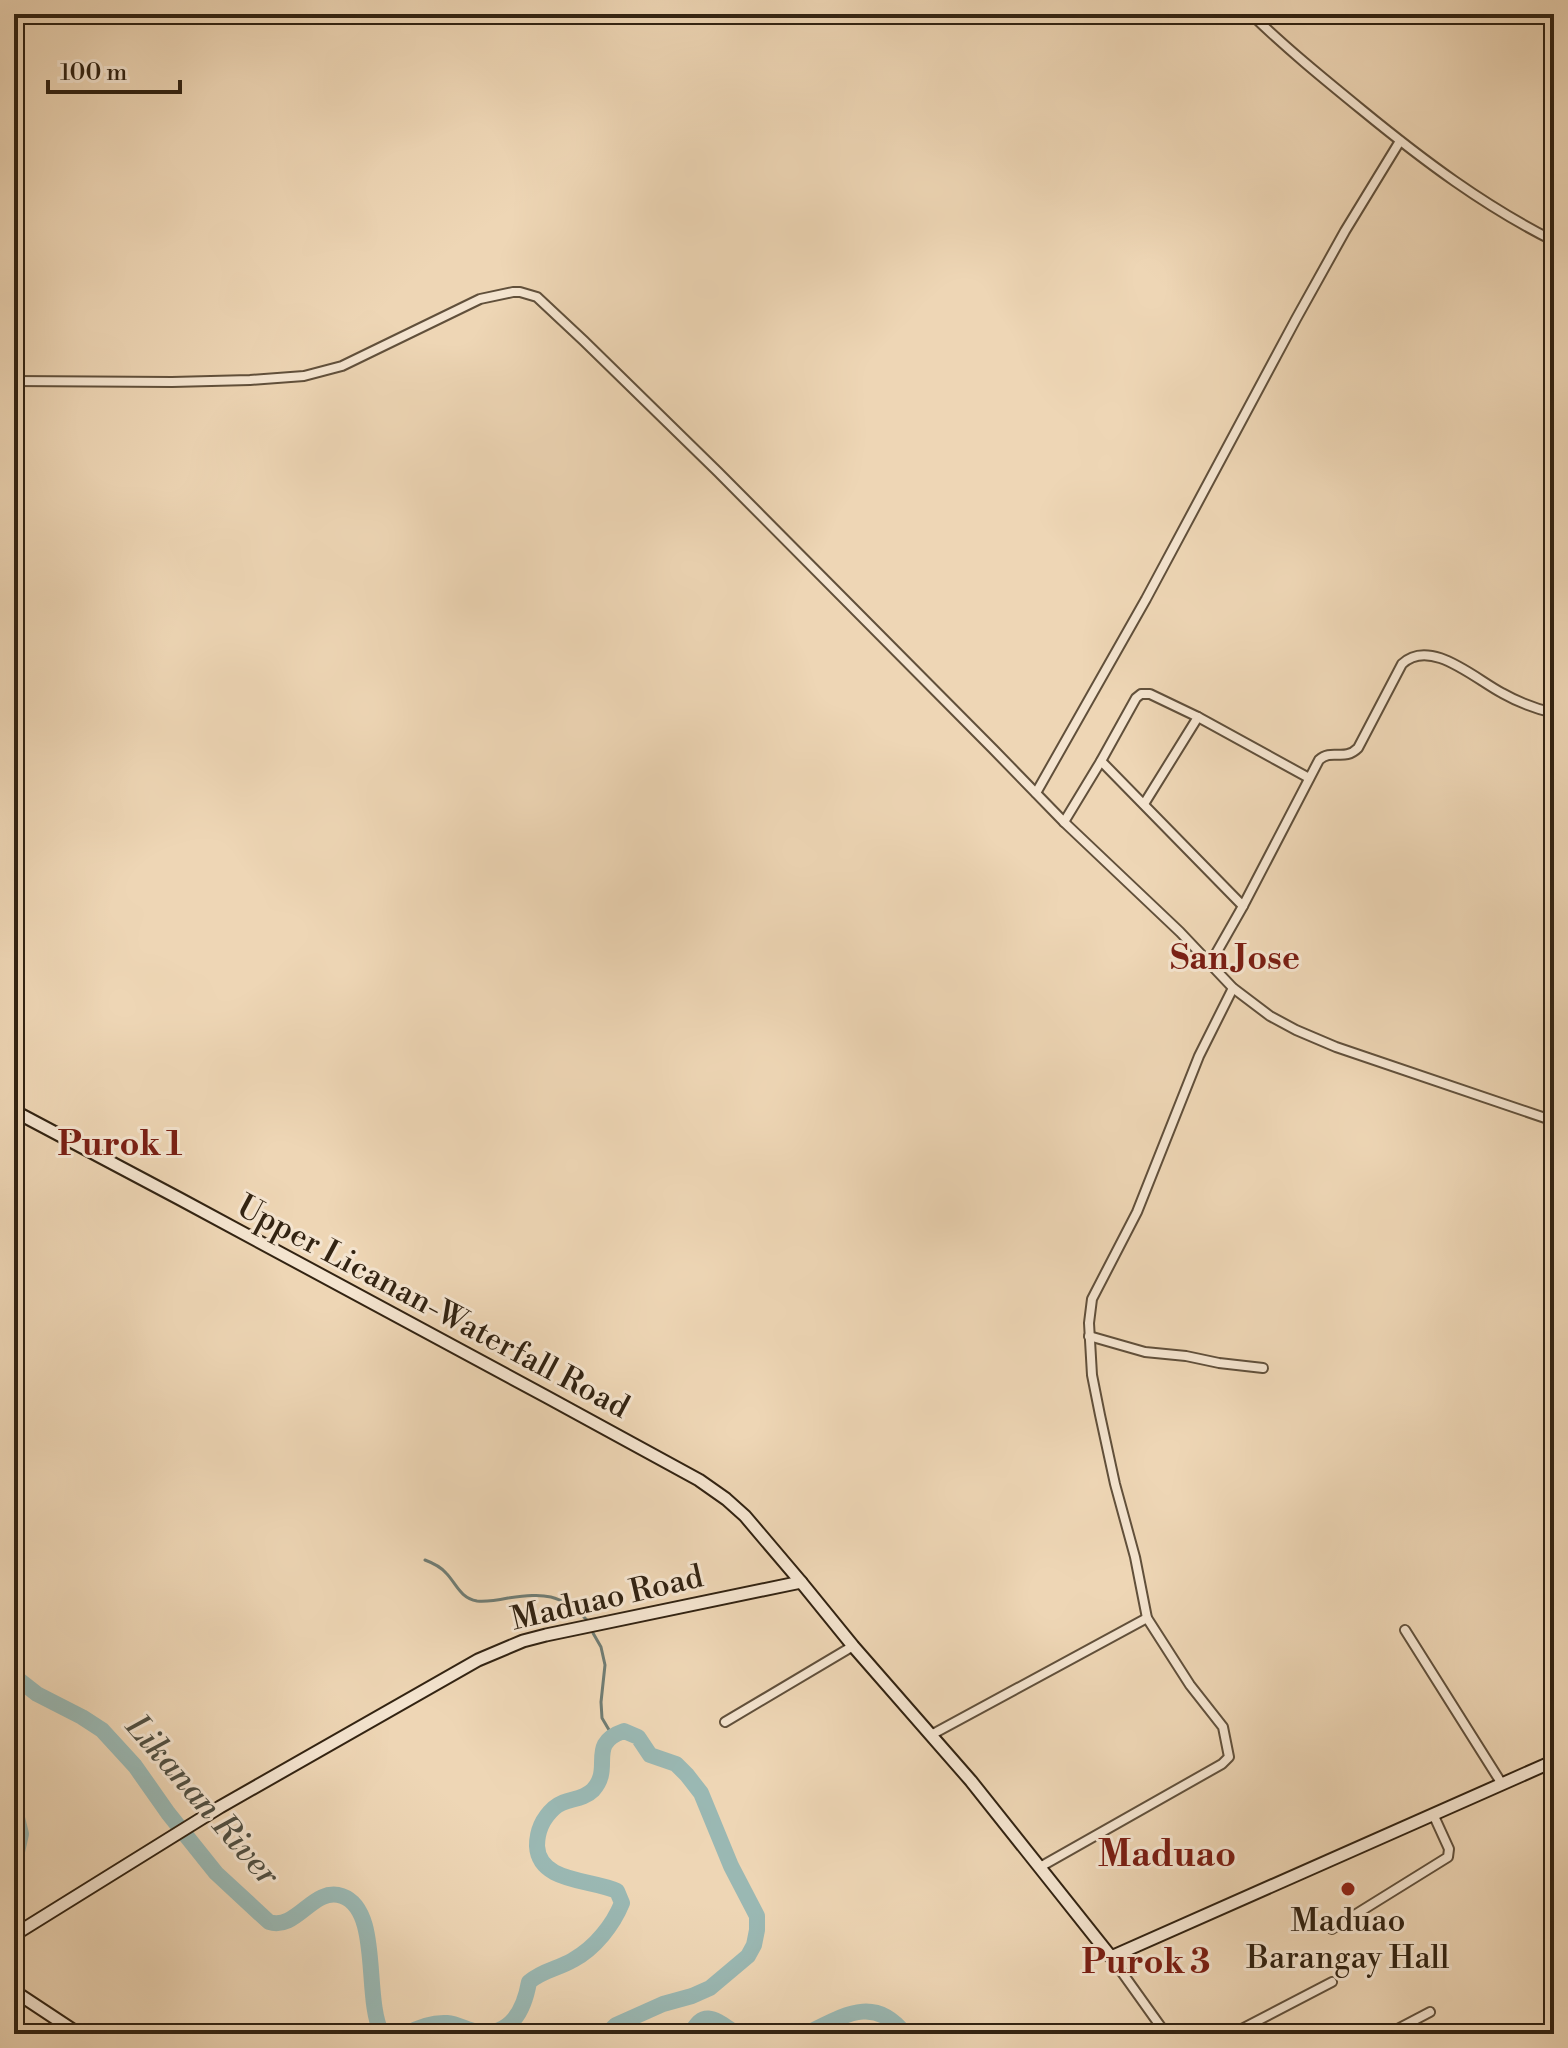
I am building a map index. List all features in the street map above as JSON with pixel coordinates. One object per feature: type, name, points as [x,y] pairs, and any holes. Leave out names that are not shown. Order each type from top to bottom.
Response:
[{"type":"main road","name":"Upper Licanan-Waterfall Road","points":[[14,1111],[699,1480],[745,1516],[801,1582]]},
{"type":"main road","points":[[801,1582],[931,1735],[1111,1957],[1554,1761]]},
{"type":"main road","name":"Maduao Road","points":[[14,1935],[194,1823],[500,1650],[559,1632],[801,1582]]},
{"type":"main road","points":[[14,1991],[79,2034]]},
{"type":"street","points":[[1251,14],[1287,49],[1460,186],[1515,222],[1554,241]]},
{"type":"street","points":[[1036,793],[1146,599],[1303,306],[1400,141]]},
{"type":"street","points":[[14,381],[172,382],[304,376],[342,366],[480,299],[513,292],[537,297],[718,472],[1233,988],[1270,1016],[1336,1047],[1554,1121]]},
{"type":"street","points":[[1210,964],[1319,760],[1327,754],[1348,755],[1358,748],[1402,664],[1416,655],[1433,656],[1502,694],[1554,713]]},
{"type":"street","points":[[1064,822],[1141,694],[1150,694],[1198,717],[1309,778]]},
{"type":"street","points":[[1144,804],[1198,717]]},
{"type":"street","points":[[1101,761],[1243,906]]},
{"type":"street","points":[[1040,1867],[1222,1764],[1229,1757],[1223,1727],[1190,1685],[1147,1618],[1092,1375],[1089,1311],[1092,1299],[1137,1212],[1199,1056],[1233,988]]},
{"type":"street","points":[[1089,1336],[1145,1352],[1263,1368]]},
{"type":"street","points":[[931,1735],[1147,1618]]},
{"type":"street","points":[[1405,1630],[1502,1784]]},
{"type":"street","points":[[725,1722],[853,1646]]},
{"type":"street","points":[[1332,1929],[1448,1857],[1449,1849],[1433,1814]]},
{"type":"street","points":[[1111,1957],[1166,2034]]},
{"type":"street","points":[[1232,2034],[1332,1982]]},
{"type":"street","points":[[1388,2034],[1430,2012]]},
{"type":"waterway","points":[[425,1560],[441,1568],[471,1599],[551,1597],[568,1604],[587,1620]]},
{"type":"waterway","points":[[593,1633],[601,1647],[605,1665],[602,1718],[612,1735]]},
{"type":"waterway","name":"Likanan River","points":[[14,1676],[37,1694],[102,1730],[135,1766],[216,1873],[269,1922],[288,1920],[322,1897],[342,1896],[354,1904],[367,1936],[373,1999],[382,2034]]},
{"type":"waterway","name":"Likanan River","points":[[406,2034],[441,2023],[478,2032],[507,2026],[524,2002],[529,1982],[581,1955],[614,1920],[622,1903],[617,1891],[556,1873],[540,1858],[537,1840],[541,1825],[554,1808],[593,1790],[599,1781],[606,1742],[624,1731],[638,1737],[650,1755],[676,1764],[701,1793],[731,1866],[757,1916],[757,1930],[748,1956],[710,1988],[663,2004],[616,2025],[607,2034]]},
{"type":"waterway","name":"Likanan River","points":[[14,1806],[21,1834],[14,1865]]},
{"type":"waterway","name":"Likanan River","points":[[806,2034],[858,2012],[882,2015],[905,2034]]},
{"type":"waterway","name":"Likanan River","points":[[691,2034],[696,2025],[706,2019],[718,2021],[737,2034]]},
{"type":"place","name":"Maduao Barangay Hall","points":[[1348,1889]]},
{"type":"district","name":"San Jose","points":[[1235,959]]},
{"type":"district","name":"Purok 1","points":[[120,1145]]},
{"type":"district","name":"Maduao","points":[[1167,1855]]},
{"type":"district","name":"Purok 3","points":[[1146,1963]]}]
